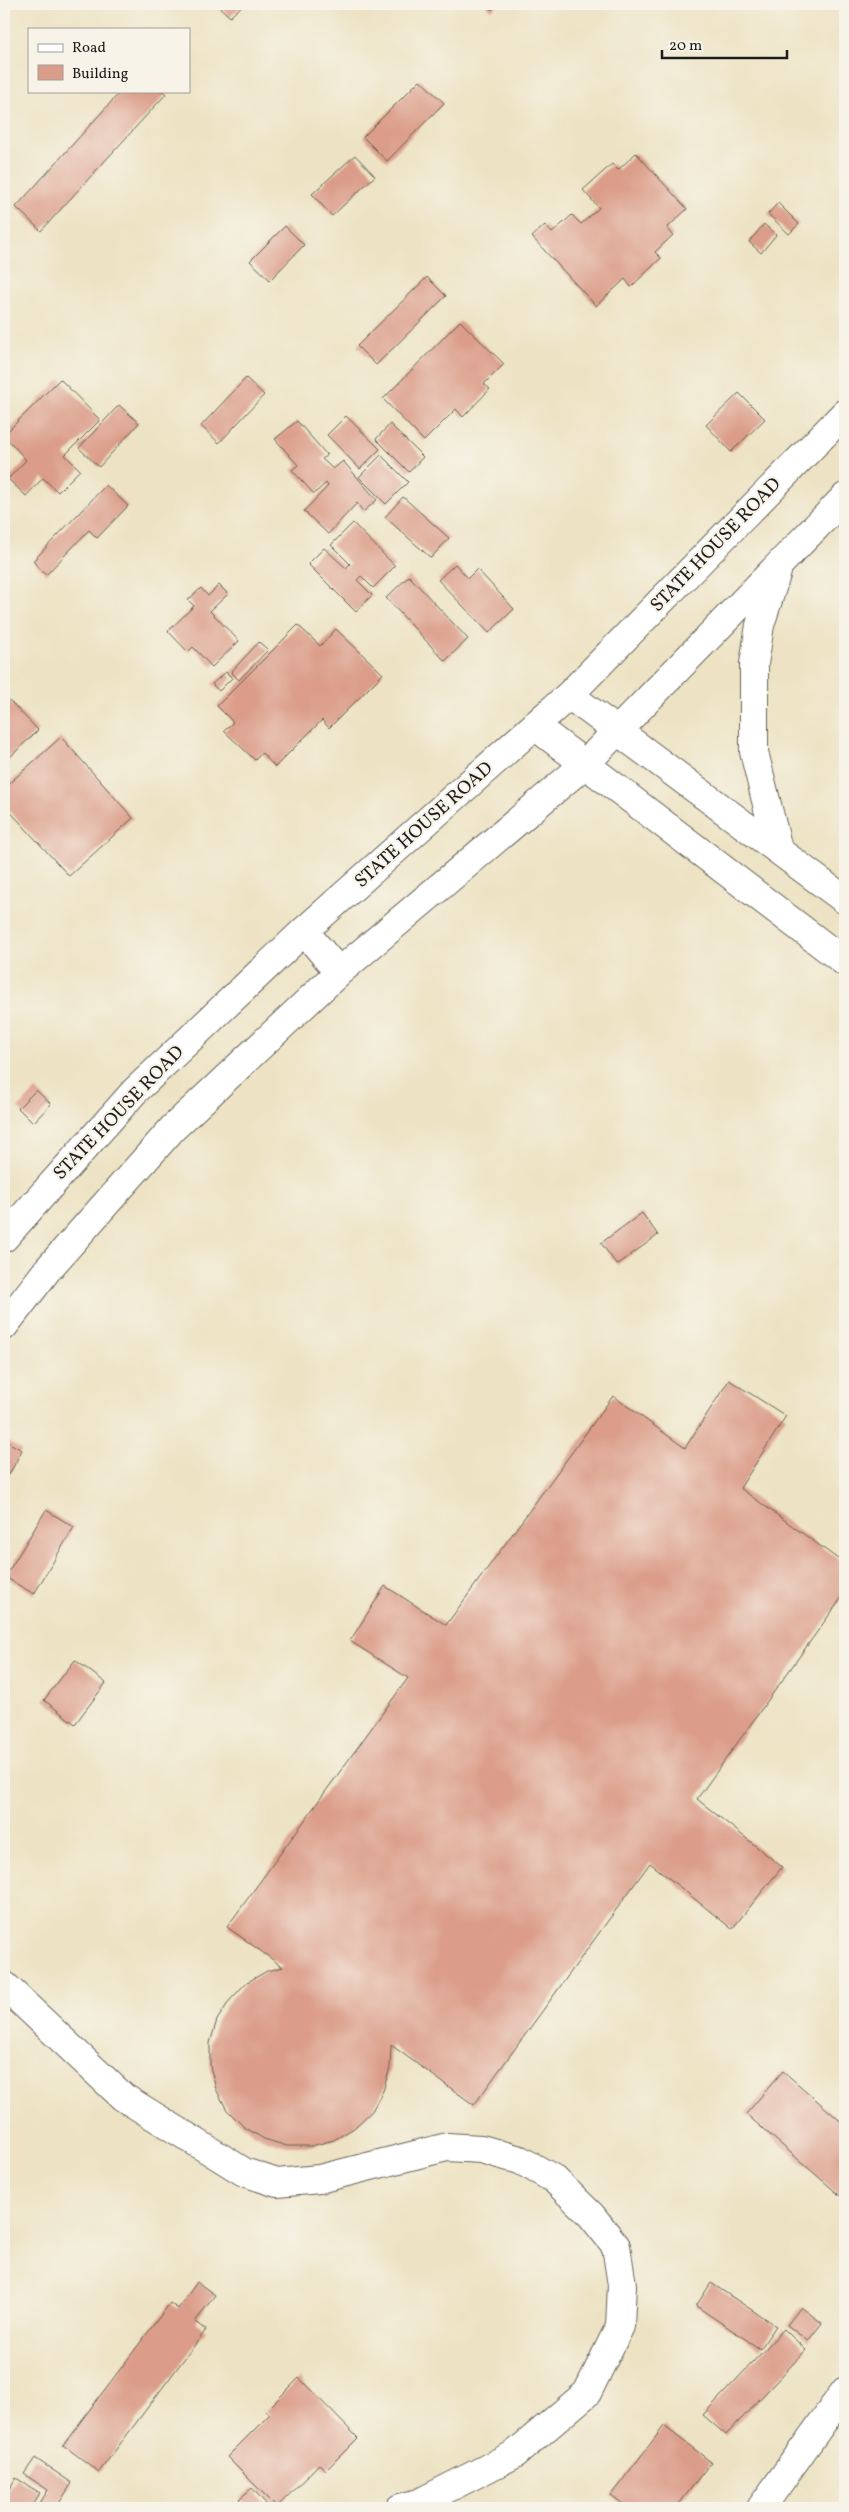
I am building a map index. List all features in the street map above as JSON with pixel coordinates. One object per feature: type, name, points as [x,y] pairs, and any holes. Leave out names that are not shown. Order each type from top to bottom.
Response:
[{"type":"main road","name":"STATE HOUSE ROAD","points":[[4,1238],[134,1092],[304,931],[569,695],[845,413]]},
{"type":"main road","points":[[4,1326],[48,1269],[173,1128],[339,972],[584,765],[845,497]]},
{"type":"main road","points":[[778,849],[754,752],[754,664],[760,625],[779,566]]},
{"type":"main road","points":[[569,695],[845,900]]},
{"type":"main road","points":[[535,726],[845,962]]},
{"type":"main road","points":[[304,931],[339,972]]},
{"type":"main road","points":[[8,1998],[123,2097],[244,2172],[278,2183],[319,2179],[447,2147],[481,2149],[520,2160],[554,2179],[591,2215],[616,2246],[622,2285],[620,2326],[587,2393],[515,2454],[419,2503],[400,2508]]},
{"type":"main road","points":[[761,2508],[845,2391]]},
{"type":"building","points":[[216,4],[244,4],[230,17]]},
{"type":"building","points":[[485,4],[498,4],[492,10]]},
{"type":"building","points":[[420,80],[444,103],[387,161],[363,137]]},
{"type":"building","points":[[120,92],[164,92],[166,94],[41,231],[16,207]]},
{"type":"building","points":[[636,153],[687,209],[667,228],[673,235],[655,252],[661,258],[631,287],[625,279],[596,306],[532,237],[545,225],[552,233],[572,215],[581,224],[599,208],[583,190],[612,164],[618,170]]},
{"type":"building","points":[[355,155],[375,176],[332,216],[312,194]]},
{"type":"building","points":[[778,203],[799,224],[789,234],[768,214]]},
{"type":"building","points":[[764,224],[776,235],[761,253],[749,242]]},
{"type":"building","points":[[285,226],[304,245],[270,280],[250,261]]},
{"type":"building","points":[[427,277],[446,296],[376,365],[357,346]]},
{"type":"building","points":[[460,321],[504,364],[484,384],[490,389],[463,417],[456,409],[424,441],[383,399]]},
{"type":"building","points":[[246,378],[264,395],[219,443],[201,426]]},
{"type":"building","points":[[60,379],[100,420],[65,455],[80,470],[58,492],[43,478],[26,496],[8,479],[26,460],[4,435]]},
{"type":"building","points":[[739,393],[765,419],[731,452],[706,425]]},
{"type":"building","points":[[119,405],[139,423],[99,467],[79,448]]},
{"type":"building","points":[[346,416],[380,449],[360,469],[327,435]]},
{"type":"building","points":[[297,421],[327,455],[322,459],[333,469],[343,461],[377,500],[363,512],[357,503],[328,534],[304,511],[328,486],[326,483],[314,494],[292,470],[298,465],[275,439]]},
{"type":"building","points":[[390,424],[423,457],[409,472],[376,439]]},
{"type":"building","points":[[381,455],[408,482],[386,504],[359,477]]},
{"type":"building","points":[[106,485],[128,506],[97,538],[89,530],[46,575],[33,561]]},
{"type":"building","points":[[403,497],[449,538],[431,558],[385,517]]},
{"type":"building","points":[[353,523],[395,566],[373,588],[361,576],[357,580],[372,595],[356,612],[308,564],[324,548],[346,568],[350,564],[331,545]]},
{"type":"building","points":[[455,564],[468,578],[477,569],[514,609],[489,633],[438,580]]},
{"type":"building","points":[[409,576],[468,639],[445,661],[386,598]]},
{"type":"building","points":[[219,585],[228,594],[210,611],[239,641],[212,667],[193,647],[188,652],[168,631],[194,606],[188,600],[201,588],[208,596]]},
{"type":"building","points":[[298,625],[320,646],[336,629],[383,674],[329,728],[322,720],[275,767],[262,753],[255,760],[224,731],[233,722],[217,706]]},
{"type":"building","points":[[259,642],[268,650],[239,680],[231,672]]},
{"type":"building","points":[[226,672],[232,678],[219,691],[212,684]]},
{"type":"building","points":[[8,699],[38,730],[4,763],[4,704]]},
{"type":"building","points":[[61,737],[133,818],[69,876],[4,805],[4,788]]},
{"type":"building","points":[[36,1090],[51,1104],[33,1123],[18,1108]]},
{"type":"building","points":[[642,1213],[658,1235],[617,1265],[601,1243]]},
{"type":"building","points":[[729,1380],[786,1416],[740,1488],[845,1564],[845,1593],[697,1799],[782,1867],[732,1929],[650,1863],[474,2105],[391,2045],[390,2068],[383,2091],[372,2111],[354,2128],[334,2140],[311,2146],[287,2146],[264,2139],[244,2127],[227,2110],[216,2089],[210,2066],[210,2043],[217,2020],[230,2000],[246,1983],[267,1971],[283,1967],[227,1927],[408,1678],[350,1641],[385,1586],[446,1625],[613,1396],[685,1448]]},
{"type":"building","points":[[4,1440],[22,1450],[9,1475],[4,1472]]},
{"type":"building","points":[[46,1510],[74,1527],[34,1594],[5,1577]]},
{"type":"building","points":[[75,1660],[106,1683],[75,1724],[44,1700]]},
{"type":"building","points":[[783,2071],[845,2125],[845,2200],[746,2114]]},
{"type":"building","points":[[197,2282],[215,2295],[195,2322],[206,2330],[99,2472],[63,2445],[170,2303],[178,2309]]},
{"type":"building","points":[[711,2283],[776,2326],[760,2349],[696,2306]]},
{"type":"building","points":[[801,2307],[822,2323],[808,2341],[787,2325]]},
{"type":"building","points":[[784,2329],[806,2350],[726,2435],[703,2415]]},
{"type":"building","points":[[299,2378],[358,2438],[326,2470],[319,2464],[277,2507],[227,2457],[270,2414],[266,2411]]},
{"type":"building","points":[[664,2426],[711,2462],[676,2508],[628,2508],[611,2495]]},
{"type":"building","points":[[35,2458],[72,2483],[56,2508],[37,2508],[48,2490],[24,2474]]},
{"type":"building","points":[[16,2478],[40,2493],[31,2508],[11,2508],[4,2504],[4,2497]]},
{"type":"building","points":[[252,2488],[270,2508],[248,2508],[239,2499]]}]
